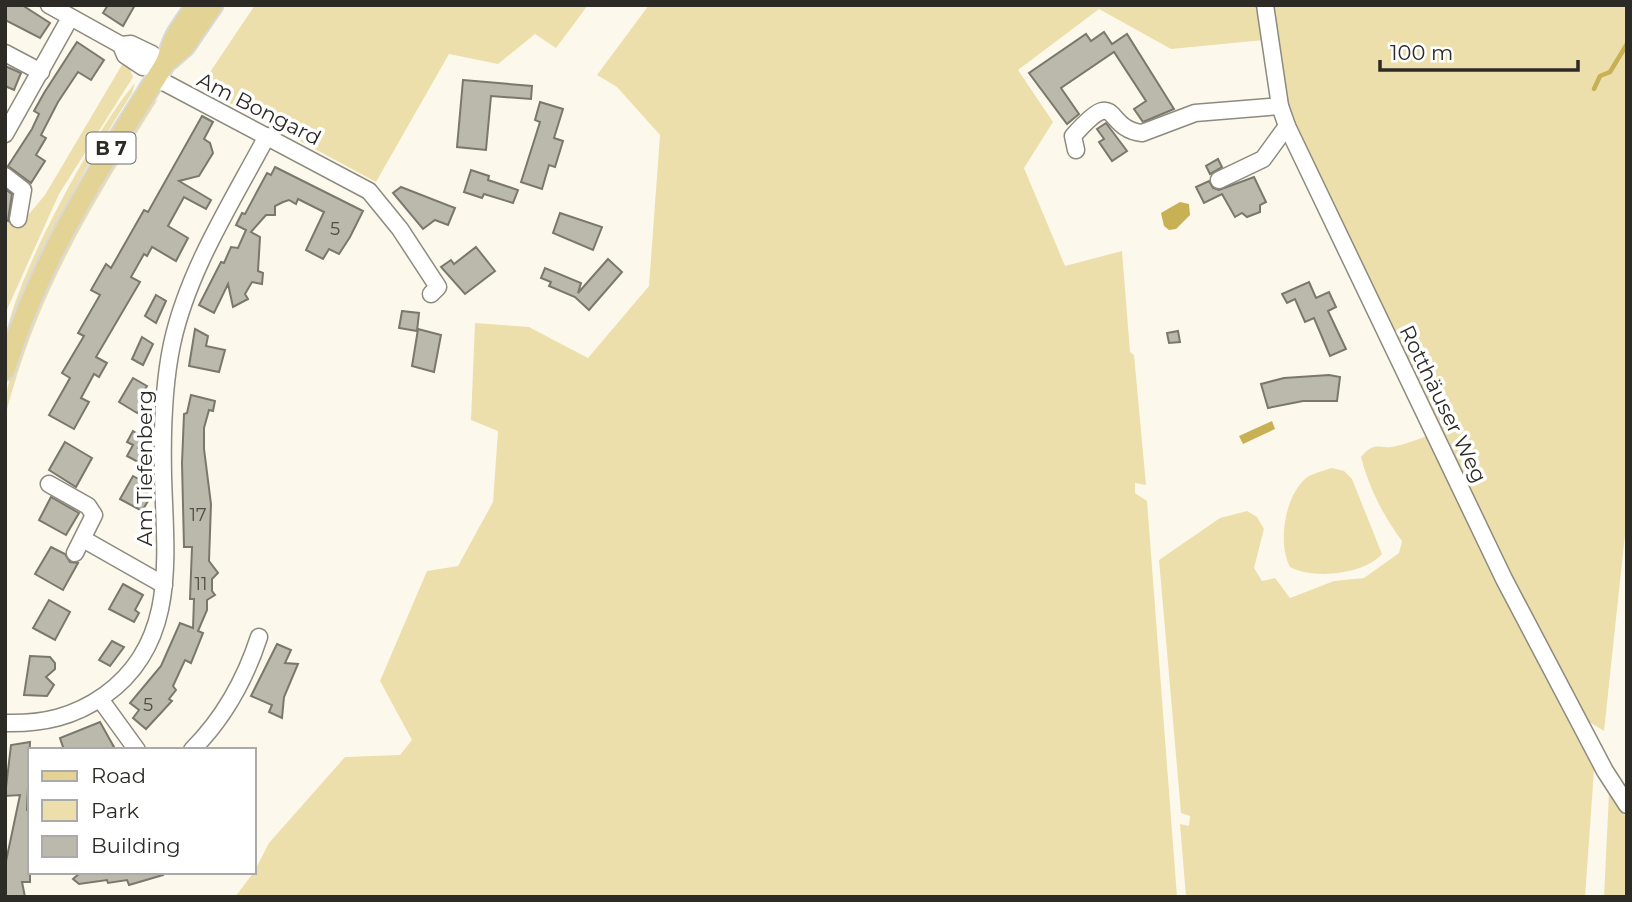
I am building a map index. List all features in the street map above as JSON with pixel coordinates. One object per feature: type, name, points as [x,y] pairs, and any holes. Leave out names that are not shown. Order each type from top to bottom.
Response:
[{"type":"main road","name":"B 7","points":[[5,370],[31,298],[54,246],[196,5]]},
{"type":"main road","name":"B 7","points":[[160,68],[186,46],[213,5]]},
{"type":"street","points":[[49,5],[72,19]]},
{"type":"street","points":[[5,134],[72,19],[83,5]]},
{"type":"street","name":"Rotthäuser Weg","points":[[1265,5],[1280,106],[1287,126],[1504,579],[1605,771],[1627,805]]},
{"type":"street","name":"Am Bongard","points":[[72,19],[121,45],[131,44],[152,54],[160,68],[267,136],[344,176],[379,199],[438,287],[431,294]]},
{"type":"street","points":[[5,53],[41,72]]},
{"type":"street","points":[[1076,150],[1073,136],[1094,112],[1103,110],[1115,115],[1133,132],[1142,133],[1195,113],[1280,106]]},
{"type":"street","points":[[1219,180],[1263,159],[1287,126]]},
{"type":"street","name":"Am Tiefenberg","points":[[5,723],[42,723],[64,717],[100,699],[120,685],[144,655],[159,619],[165,580],[163,423],[172,344],[184,302],[204,256],[267,136]]},
{"type":"street","points":[[5,176],[23,190],[18,219]]},
{"type":"street","points":[[49,484],[93,511],[93,522],[79,546],[165,580]]},
{"type":"street","points":[[125,551],[165,580]]},
{"type":"street","points":[[194,748],[243,681],[259,637]]},
{"type":"street","points":[[100,699],[136,748]]},
{"type":"green space","points":[[255,5],[588,5],[556,48],[535,34],[498,64],[449,54],[376,182],[200,87]]},
{"type":"green space","points":[[649,5],[1259,5],[1264,40],[1171,49],[1099,9],[1018,70],[1053,122],[1024,168],[1065,266],[1122,251],[1130,352],[1134,355],[1146,485],[1135,483],[1135,493],[1147,501],[1177,897],[235,897],[252,874],[256,874],[256,868],[269,843],[345,757],[400,755],[412,740],[380,681],[427,571],[458,566],[493,502],[498,431],[471,420],[475,323],[529,327],[588,358],[649,286],[660,135],[617,87],[597,75]]},
{"type":"green space","points":[[1272,5],[1627,5],[1627,516],[1604,731],[1581,717],[1324,189],[1287,104]]},
{"type":"green space","points":[[123,63],[129,67],[133,77],[59,194],[5,314],[5,216],[24,220],[45,195]]},
{"type":"green space","points":[[135,83],[132,93],[94,154],[45,247],[5,347],[9,322],[36,251],[99,135]]},
{"type":"green space","points":[[158,99],[68,251],[33,330],[5,417],[8,386],[16,354],[44,286],[133,129]]},
{"type":"green space","points":[[1429,435],[1496,583],[1594,770],[1585,897],[1186,897],[1180,824],[1189,826],[1190,816],[1181,813],[1159,560],[1220,518],[1247,511],[1257,517],[1264,529],[1254,568],[1262,581],[1275,578],[1290,598],[1334,581],[1364,578],[1399,553],[1402,541],[1377,501],[1361,457],[1374,447],[1400,445]]},
{"type":"green space","points":[[1332,468],[1344,471],[1352,479],[1382,554],[1364,566],[1339,573],[1300,571],[1290,567],[1286,557],[1284,533],[1288,508],[1306,478]]},
{"type":"green space","points":[[1609,793],[1627,819],[1627,897],[1604,897]]},
{"type":"shaded area","points":[[1180,202],[1189,204],[1190,215],[1176,229],[1169,230],[1164,226],[1161,213]]},
{"type":"shaded area","points":[[1272,421],[1275,429],[1243,444],[1239,436]]},
{"type":"building","points":[[5,5],[22,5],[50,23],[40,38],[5,20]]},
{"type":"building","points":[[108,5],[135,5],[123,26],[103,13]]},
{"type":"building","points":[[1104,32],[1112,44],[1127,34],[1174,109],[1143,122],[1134,109],[1146,101],[1114,52],[1061,88],[1079,114],[1067,124],[1029,73],[1086,34],[1091,41]]},
{"type":"building","points":[[77,42],[104,60],[91,80],[78,72],[58,102],[41,135],[46,138],[36,155],[45,161],[31,183],[8,166],[32,129],[39,114],[34,111],[44,93]]},
{"type":"building","points":[[5,66],[21,73],[14,90],[5,86]]},
{"type":"building","points":[[463,80],[532,86],[531,99],[491,96],[486,150],[457,147]]},
{"type":"building","points":[[540,102],[563,109],[554,138],[563,141],[555,167],[549,165],[542,189],[521,182],[540,122],[535,120]]},
{"type":"building","points":[[202,116],[213,122],[204,139],[210,143],[213,153],[199,176],[179,181],[211,200],[206,209],[184,197],[168,226],[188,238],[176,261],[152,247],[147,256],[144,254],[131,277],[140,282],[96,357],[107,363],[99,377],[94,374],[81,398],[89,402],[74,429],[49,415],[70,378],[62,373],[84,336],[78,333],[100,295],[91,290],[106,264],[111,268],[144,210],[148,212]]},
{"type":"building","points":[[1106,123],[1127,151],[1112,161],[1099,142],[1104,139],[1097,129]]},
{"type":"building","points":[[1218,159],[1222,167],[1210,174],[1206,166]]},
{"type":"building","points":[[275,167],[363,211],[339,254],[329,249],[323,259],[306,250],[324,212],[298,199],[296,204],[289,200],[275,206],[275,215],[266,215],[251,232],[260,237],[258,271],[263,273],[262,284],[252,282],[245,294],[248,299],[233,307],[228,284],[214,313],[199,305],[231,247],[238,248],[246,230],[236,225],[242,213],[245,214],[267,173],[271,175]]},
{"type":"building","points":[[471,170],[489,176],[488,180],[518,190],[513,203],[484,194],[482,198],[464,192]]},
{"type":"building","points":[[1254,177],[1266,202],[1260,205],[1260,212],[1247,217],[1242,213],[1235,217],[1222,194],[1204,203],[1196,187],[1209,181],[1213,188],[1219,190]]},
{"type":"building","points":[[401,187],[455,208],[448,225],[435,220],[423,229],[393,193]]},
{"type":"building","points":[[5,189],[12,194],[8,221],[5,220]]},
{"type":"building","points":[[560,213],[602,227],[593,250],[553,233]]},
{"type":"building","points":[[476,247],[495,271],[465,294],[441,267],[451,260],[454,264]]},
{"type":"building","points":[[608,259],[622,272],[589,310],[575,297],[549,286],[551,282],[541,278],[545,268],[581,283],[578,293]]},
{"type":"building","points":[[1309,282],[1316,298],[1329,292],[1336,307],[1328,311],[1346,349],[1330,356],[1314,318],[1305,322],[1295,299],[1287,303],[1282,294]]},
{"type":"building","points":[[156,295],[166,301],[156,323],[145,316]]},
{"type":"building","points":[[402,311],[419,313],[417,331],[399,328]]},
{"type":"building","points":[[195,329],[208,336],[206,346],[225,350],[219,372],[189,366]]},
{"type":"building","points":[[418,329],[441,335],[434,372],[412,366]]},
{"type":"building","points":[[1178,331],[1180,342],[1169,343],[1167,333]]},
{"type":"building","points":[[142,337],[153,344],[143,365],[132,359]]},
{"type":"building","points":[[1329,375],[1340,377],[1337,401],[1303,401],[1268,408],[1261,384],[1284,378]]},
{"type":"building","points":[[133,378],[147,386],[140,397],[145,400],[137,413],[119,402]]},
{"type":"building","points":[[191,395],[215,401],[213,411],[209,410],[204,428],[204,449],[211,504],[209,561],[218,573],[212,579],[212,591],[215,595],[207,600],[207,610],[198,631],[203,633],[191,663],[185,660],[173,686],[176,690],[169,699],[172,701],[146,729],[133,718],[139,710],[130,703],[161,666],[180,623],[193,628],[194,599],[190,599],[192,547],[184,547],[182,463],[184,414],[187,413]]},
{"type":"building","points":[[133,431],[144,438],[138,448],[144,452],[138,462],[127,456],[133,445],[127,442]]},
{"type":"building","points":[[65,442],[92,458],[76,487],[49,470]]},
{"type":"building","points":[[133,476],[151,486],[144,498],[148,501],[142,511],[120,499]]},
{"type":"building","points":[[51,497],[79,513],[66,535],[39,520]]},
{"type":"building","points":[[51,547],[65,554],[70,562],[78,563],[63,590],[35,574]]},
{"type":"building","points":[[123,584],[143,595],[135,610],[139,613],[134,622],[109,609]]},
{"type":"building","points":[[49,600],[70,612],[55,640],[33,628]]},
{"type":"building","points":[[112,641],[124,647],[110,666],[99,660]]},
{"type":"building","points":[[277,644],[291,650],[285,663],[298,664],[284,697],[282,718],[269,712],[272,705],[251,696]]},
{"type":"building","points":[[30,656],[50,657],[55,663],[55,669],[46,677],[54,685],[47,696],[24,695]]},
{"type":"building","points":[[100,722],[114,747],[63,748],[60,738]]},
{"type":"building","points":[[30,742],[27,810],[30,882],[22,882],[25,897],[5,897],[5,866],[20,795],[5,796],[11,745]]},
{"type":"building","points":[[79,874],[163,875],[129,885],[127,880],[79,884],[73,879]]},
{"type":"waterway","points":[[1594,89],[1600,76],[1610,72],[1627,44]]}]
